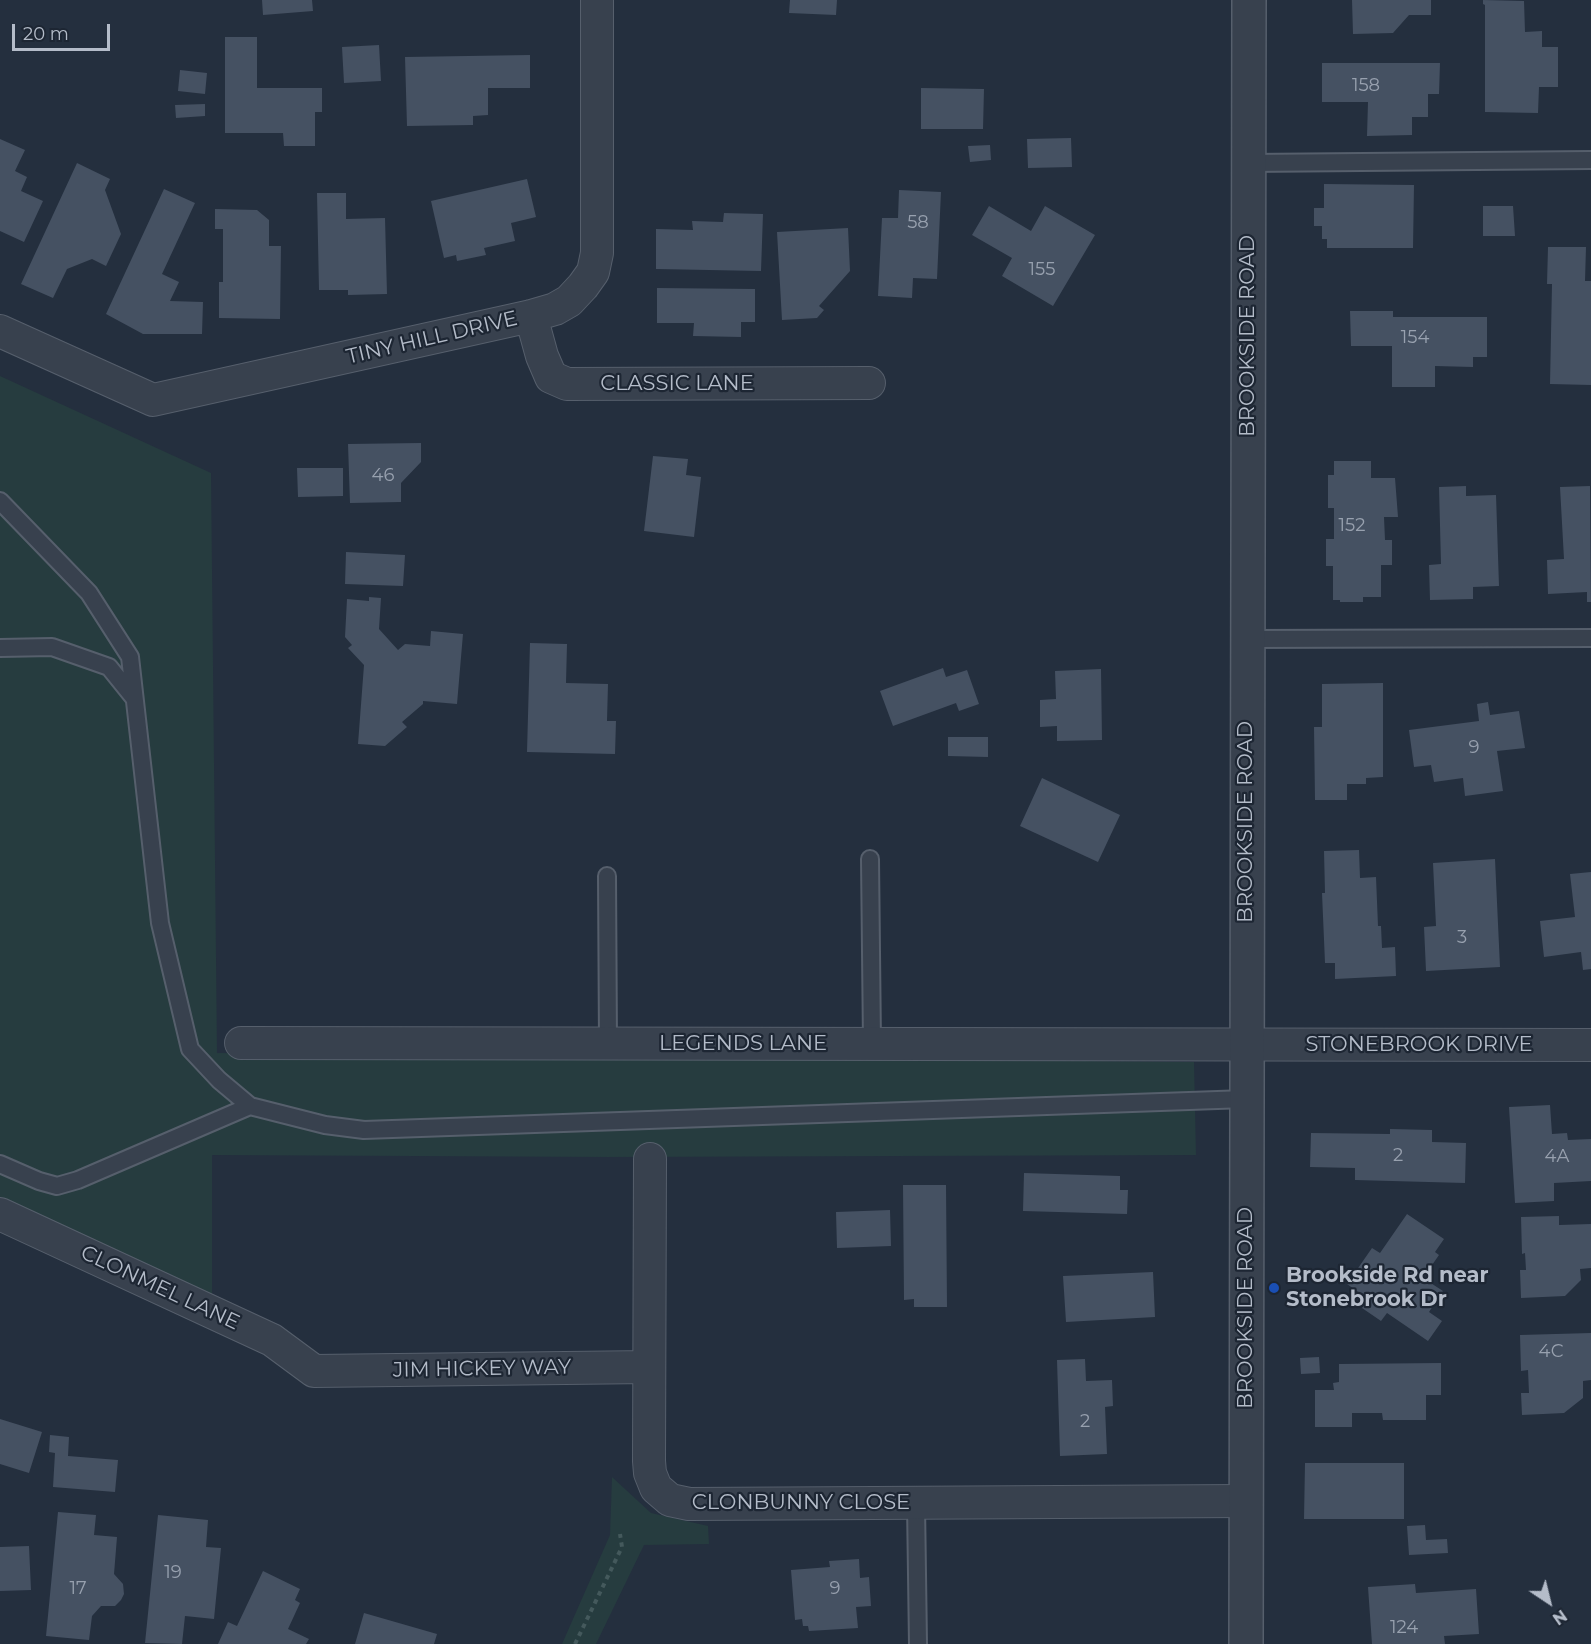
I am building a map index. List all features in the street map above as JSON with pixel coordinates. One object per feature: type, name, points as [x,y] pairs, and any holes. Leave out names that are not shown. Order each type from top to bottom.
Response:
[{"type":"street","name":"TINY HILL DRIVE","points":[[0,331],[153,400],[555,309],[569,301],[593,272],[597,253],[597,0]]},
{"type":"street","name":"BROOKSIDE ROAD","points":[[1246,1644],[1249,0]]},
{"type":"street","name":"CLASSIC LANE","points":[[531,316],[542,356],[551,377],[567,384],[869,383]]},
{"type":"street","name":"LEGENDS LANE","points":[[241,1043],[1246,1045]]},
{"type":"street","name":"STONEBROOK DRIVE","points":[[1246,1045],[1591,1045]]},
{"type":"street","name":"CLONBUNNY CLOSE","points":[[650,1159],[650,1473],[656,1488],[670,1500],[689,1504],[1245,1501]]},
{"type":"street","name":"CLONMEL LANE","points":[[0,1214],[272,1340],[314,1371]]},
{"type":"street","name":"JIM HICKEY WAY","points":[[314,1371],[649,1367]]},
{"type":"lane","points":[[1248,163],[1591,160]]},
{"type":"lane","points":[[0,501],[89,593],[130,657],[160,923],[190,1049],[219,1080],[250,1106],[325,1125],[364,1130],[1246,1100]]},
{"type":"lane","points":[[1247,639],[1591,638]]},
{"type":"lane","points":[[0,648],[52,647],[109,667],[135,699]]},
{"type":"lane","points":[[870,859],[872,1044]]},
{"type":"lane","points":[[607,876],[608,1044]]},
{"type":"lane","points":[[0,1164],[39,1181],[57,1186],[78,1180],[250,1106]]},
{"type":"lane","points":[[916,1504],[918,1644]]},
{"type":"path","points":[[575,1644],[622,1547],[620,1534]]},
{"type":"green space","points":[[0,376],[211,473],[217,1053],[1194,1062],[1196,1155],[608,1157],[212,1155],[212,1295],[0,1199]]},
{"type":"green space","points":[[612,1477],[651,1513],[708,1526],[709,1544],[644,1545],[596,1644],[562,1644],[610,1535]]},
{"type":"building","points":[[262,0],[312,0],[313,11],[263,15]]},
{"type":"building","points":[[790,0],[837,0],[836,15],[789,13]]},
{"type":"building","points":[[1352,0],[1431,0],[1431,15],[1409,15],[1393,33],[1353,34]]},
{"type":"building","points":[[1483,0],[1524,1],[1525,32],[1542,31],[1542,47],[1558,47],[1558,87],[1539,87],[1538,113],[1485,112],[1485,5]]},
{"type":"building","points":[[225,37],[257,37],[257,88],[322,88],[322,112],[315,112],[315,146],[284,146],[283,133],[225,133]]},
{"type":"building","points":[[379,45],[381,81],[344,83],[342,47]]},
{"type":"building","points":[[530,55],[530,88],[488,88],[488,115],[473,116],[473,125],[407,126],[405,57]]},
{"type":"building","points":[[1322,63],[1440,63],[1439,94],[1428,94],[1428,117],[1412,117],[1412,135],[1367,136],[1368,102],[1322,102]]},
{"type":"building","points":[[180,70],[207,73],[205,94],[178,91]]},
{"type":"building","points":[[921,88],[984,89],[983,129],[921,129]]},
{"type":"building","points":[[205,104],[205,116],[176,118],[175,105]]},
{"type":"building","points":[[1071,138],[1072,167],[1028,168],[1027,139]]},
{"type":"building","points":[[0,139],[25,150],[15,171],[27,177],[21,191],[43,201],[24,242],[0,231]]},
{"type":"building","points":[[990,145],[991,160],[970,162],[968,146]]},
{"type":"building","points":[[77,163],[110,179],[105,190],[121,234],[106,266],[92,259],[67,269],[53,298],[21,284]]},
{"type":"building","points":[[527,179],[536,217],[511,223],[515,241],[484,248],[486,255],[457,261],[456,255],[444,258],[431,201]]},
{"type":"building","points":[[1324,184],[1414,185],[1413,248],[1327,248],[1327,239],[1322,239],[1322,226],[1314,226],[1314,208],[1324,208]]},
{"type":"building","points":[[164,189],[195,203],[162,274],[179,282],[170,301],[203,302],[202,334],[143,334],[106,314]]},
{"type":"building","points":[[899,190],[941,192],[937,279],[913,278],[912,298],[878,296],[882,218],[898,218]]},
{"type":"building","points":[[317,193],[346,193],[346,219],[385,218],[387,294],[348,295],[348,290],[319,290]]},
{"type":"building","points":[[989,206],[1031,231],[1045,206],[1095,235],[1053,306],[1002,276],[1012,258],[972,235]]},
{"type":"building","points":[[1483,206],[1513,206],[1515,236],[1483,236]]},
{"type":"building","points":[[215,209],[257,210],[269,220],[269,246],[281,246],[280,319],[219,318],[219,282],[223,282],[223,229],[215,229]]},
{"type":"building","points":[[724,213],[763,214],[761,271],[656,269],[656,229],[693,230],[692,221],[723,222]]},
{"type":"building","points":[[848,228],[850,271],[819,306],[824,310],[817,318],[782,320],[777,232]]},
{"type":"building","points":[[1548,247],[1586,247],[1585,281],[1591,281],[1591,385],[1550,384],[1552,284],[1547,284]]},
{"type":"building","points":[[657,288],[755,289],[755,322],[741,322],[741,337],[693,336],[694,323],[657,323]]},
{"type":"building","points":[[1350,311],[1393,311],[1393,317],[1487,317],[1487,357],[1473,357],[1473,367],[1435,366],[1435,387],[1392,387],[1392,346],[1351,346]]},
{"type":"building","points":[[421,443],[421,462],[401,483],[401,502],[350,503],[348,444]]},
{"type":"building","points":[[653,456],[688,459],[686,475],[701,477],[694,537],[644,531]]},
{"type":"building","points":[[1334,461],[1371,461],[1371,478],[1395,478],[1398,517],[1384,517],[1385,540],[1392,540],[1392,565],[1381,565],[1381,597],[1363,597],[1363,602],[1333,600],[1333,566],[1326,566],[1326,539],[1334,539],[1334,508],[1328,508],[1328,475],[1334,475]]},
{"type":"building","points":[[297,468],[343,468],[343,496],[298,497]]},
{"type":"building","points":[[1466,486],[1466,496],[1496,495],[1499,586],[1473,587],[1473,599],[1430,600],[1429,565],[1441,564],[1439,487]]},
{"type":"building","points":[[1590,486],[1591,602],[1587,602],[1587,592],[1548,594],[1547,560],[1564,559],[1560,487]]},
{"type":"building","points":[[346,552],[405,555],[403,586],[345,584]]},
{"type":"building","points":[[369,597],[381,598],[379,629],[398,650],[405,644],[430,646],[431,631],[463,634],[457,704],[423,701],[423,704],[402,722],[407,727],[385,746],[358,744],[364,665],[348,648],[352,645],[345,637],[347,599],[369,601]]},
{"type":"building","points":[[530,643],[567,644],[566,683],[608,684],[607,721],[616,721],[615,754],[527,752]]},
{"type":"building","points":[[943,668],[946,677],[967,670],[979,704],[959,711],[956,703],[893,726],[880,691]]},
{"type":"building","points":[[1101,669],[1102,740],[1057,741],[1057,726],[1040,727],[1040,700],[1056,699],[1055,671]]},
{"type":"building","points":[[1383,683],[1383,777],[1366,778],[1366,784],[1347,784],[1347,800],[1315,800],[1314,727],[1322,727],[1322,684]]},
{"type":"building","points":[[1488,702],[1490,715],[1519,711],[1525,748],[1497,751],[1503,791],[1465,796],[1463,778],[1434,782],[1431,765],[1414,767],[1409,730],[1479,721],[1477,704]]},
{"type":"building","points":[[948,737],[988,737],[988,757],[948,756]]},
{"type":"building","points":[[1042,778],[1120,815],[1098,862],[1020,826]]},
{"type":"building","points":[[1359,850],[1360,878],[1376,877],[1378,926],[1381,926],[1382,948],[1395,947],[1396,976],[1335,979],[1335,963],[1325,963],[1322,893],[1325,893],[1324,851]]},
{"type":"building","points":[[1495,859],[1500,967],[1426,971],[1424,927],[1436,926],[1433,863]]},
{"type":"building","points":[[1591,872],[1591,969],[1583,970],[1581,952],[1544,957],[1540,921],[1575,917],[1570,874]]},
{"type":"building","points":[[1550,1105],[1552,1134],[1567,1133],[1568,1140],[1591,1139],[1591,1181],[1554,1183],[1554,1201],[1515,1203],[1509,1107]]},
{"type":"building","points":[[1390,1129],[1432,1130],[1432,1142],[1466,1143],[1465,1183],[1355,1180],[1355,1168],[1310,1167],[1311,1133],[1390,1134]]},
{"type":"building","points":[[1024,1173],[1120,1176],[1120,1190],[1128,1190],[1127,1214],[1023,1211]]},
{"type":"building","points":[[903,1185],[946,1185],[947,1307],[914,1307],[914,1299],[904,1300]]},
{"type":"building","points":[[890,1210],[891,1246],[837,1248],[836,1212]]},
{"type":"building","points":[[1407,1214],[1444,1239],[1435,1252],[1439,1255],[1423,1278],[1443,1291],[1429,1312],[1442,1321],[1428,1341],[1387,1313],[1381,1321],[1362,1308],[1368,1299],[1347,1284],[1372,1248],[1380,1253]]},
{"type":"building","points":[[1559,1216],[1559,1225],[1591,1224],[1591,1268],[1580,1269],[1581,1280],[1565,1296],[1521,1298],[1520,1270],[1526,1270],[1525,1253],[1522,1254],[1521,1217]]},
{"type":"building","points":[[1153,1272],[1155,1317],[1066,1322],[1063,1276]]},
{"type":"building","points":[[1591,1333],[1591,1380],[1583,1381],[1583,1398],[1564,1413],[1522,1415],[1521,1393],[1529,1393],[1528,1370],[1521,1371],[1520,1335]]},
{"type":"building","points":[[1319,1357],[1320,1373],[1301,1374],[1300,1358]]},
{"type":"building","points":[[1085,1359],[1086,1381],[1112,1380],[1113,1406],[1105,1407],[1107,1454],[1060,1456],[1057,1360]]},
{"type":"building","points":[[1441,1363],[1441,1395],[1426,1395],[1426,1420],[1383,1420],[1382,1413],[1352,1413],[1352,1427],[1315,1427],[1315,1390],[1334,1390],[1333,1383],[1339,1382],[1339,1364]]},
{"type":"building","points":[[0,1419],[42,1432],[29,1473],[0,1464]]},
{"type":"building","points":[[50,1435],[69,1437],[68,1456],[118,1460],[115,1492],[53,1487],[55,1453],[49,1452]]},
{"type":"building","points":[[1305,1463],[1404,1463],[1404,1519],[1304,1519]]},
{"type":"building","points":[[58,1512],[96,1515],[94,1535],[117,1537],[114,1574],[123,1584],[124,1594],[115,1606],[101,1606],[92,1616],[89,1640],[46,1636]]},
{"type":"building","points":[[158,1515],[208,1520],[206,1547],[221,1548],[214,1619],[185,1616],[182,1644],[145,1643]]},
{"type":"building","points":[[1425,1525],[1426,1540],[1447,1539],[1448,1553],[1409,1555],[1407,1526]]},
{"type":"building","points":[[29,1546],[31,1590],[0,1591],[0,1547]]},
{"type":"building","points":[[859,1559],[860,1578],[869,1577],[871,1606],[856,1607],[858,1628],[809,1631],[808,1626],[803,1626],[802,1619],[795,1620],[791,1570],[830,1567],[829,1561]]},
{"type":"building","points":[[263,1571],[300,1589],[295,1600],[300,1603],[288,1629],[309,1639],[306,1644],[218,1644],[228,1622],[237,1626]]},
{"type":"building","points":[[1415,1584],[1416,1593],[1476,1589],[1479,1634],[1444,1636],[1445,1644],[1372,1644],[1368,1587]]},
{"type":"building","points":[[364,1613],[437,1634],[434,1644],[355,1644]]},
{"type":"place","name":"Brookside Rd near Stonebrook Dr","points":[[1274,1288]]}]
